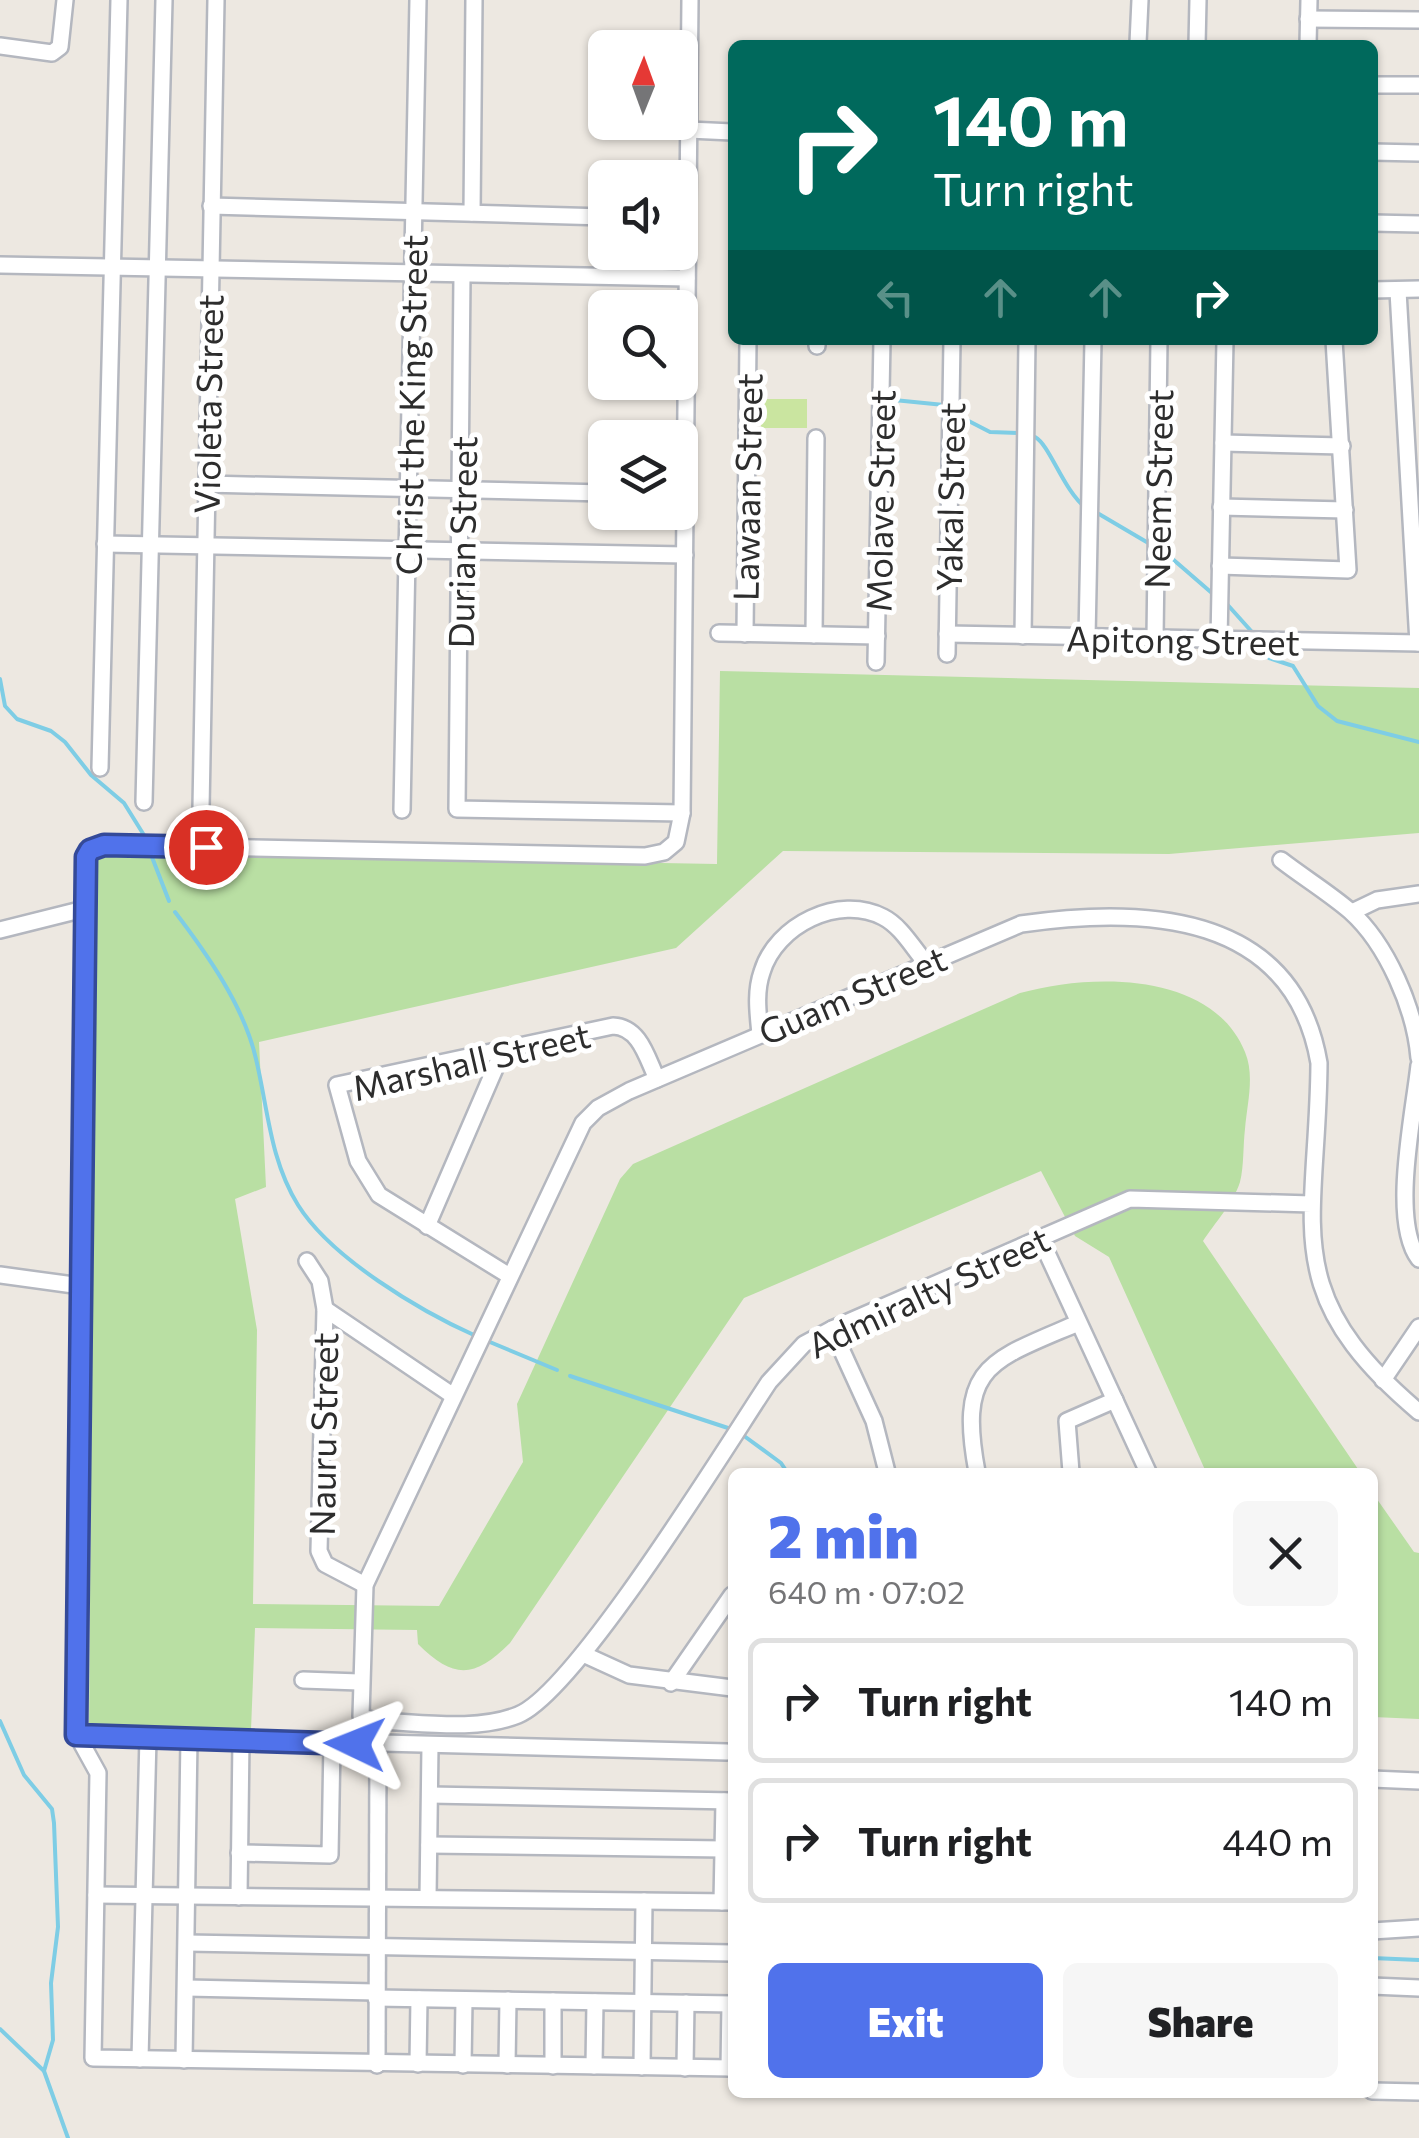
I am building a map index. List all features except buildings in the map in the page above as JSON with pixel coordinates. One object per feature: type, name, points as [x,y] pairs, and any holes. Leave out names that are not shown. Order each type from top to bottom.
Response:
[{"type":"street","points":[[0,46],[52,53],[60,46],[65,0]]},
{"type":"street","points":[[100,768],[110,268],[120,0]]},
{"type":"street","points":[[144,802],[164,0]]},
{"type":"street","name":"Violeta Street","points":[[201,808],[216,0]]},
{"type":"street","name":"Christ the King Street","points":[[402,810],[418,0]]},
{"type":"street","points":[[472,213],[474,0]]},
{"type":"street","points":[[690,0],[690,30]]},
{"type":"street","points":[[1138,40],[1140,0]]},
{"type":"street","points":[[1197,40],[1198,0]]},
{"type":"street","points":[[1308,0],[1308,40]]},
{"type":"street","points":[[1308,19],[1419,20]]},
{"type":"street","points":[[1378,85],[1419,85]]},
{"type":"street","points":[[698,130],[728,132]]},
{"type":"street","points":[[1378,152],[1419,153]]},
{"type":"street","points":[[211,206],[588,216]]},
{"type":"street","points":[[1378,223],[1419,224]]},
{"type":"street","points":[[0,265],[687,278]]},
{"type":"street","points":[[684,420],[687,270]]},
{"type":"street","name":"Durian Street","points":[[462,274],[457,809],[682,813]]},
{"type":"street","points":[[1378,290],[1419,289]]},
{"type":"street","points":[[1398,291],[1419,643]]},
{"type":"street","name":"Lawaan Street","points":[[745,634],[748,345]]},
{"type":"street","name":"Molave Street","points":[[876,662],[882,345]]},
{"type":"street","name":"Yakal Street","points":[[946,654],[952,345]]},
{"type":"street","points":[[1023,636],[1027,345]]},
{"type":"street","points":[[1087,637],[1093,345]]},
{"type":"street","name":"Neem Street","points":[[1155,638],[1159,345]]},
{"type":"street","points":[[1219,640],[1225,345]]},
{"type":"street","points":[[1220,566],[1348,570],[1334,345]]},
{"type":"street","points":[[814,635],[816,438]]},
{"type":"street","points":[[1223,443],[1342,446]]},
{"type":"street","points":[[206,484],[588,493]]},
{"type":"street","points":[[1222,507],[1345,510]]},
{"type":"street","points":[[684,530],[682,813],[680,836],[673,847],[645,856],[97,846],[86,857],[76,1735],[98,1773],[93,2058],[728,2068]]},
{"type":"street","points":[[104,544],[685,555]]},
{"type":"street","points":[[720,633],[877,636]]},
{"type":"street","name":"Apitong Street","points":[[947,634],[1419,643]]},
{"type":"street","points":[[1280,860],[1352,912],[1375,942],[1410,1014],[1419,1061],[1405,1215],[1410,1248],[1419,1259]]},
{"type":"street","points":[[1352,912],[1377,900],[1419,894]]},
{"type":"street","points":[[0,909],[3,929],[84,910]]},
{"type":"street","points":[[760,1034],[758,991],[762,970],[778,944],[813,917],[851,910],[883,917],[926,963]]},
{"type":"street","name":"Guam Street","points":[[361,1716],[359,1682],[365,1585],[482,1329],[583,1124],[598,1108],[657,1079],[1021,924],[1084,918],[1186,922],[1209,927],[1254,950],[1296,998],[1314,1034],[1318,1095],[1310,1237],[1318,1282],[1351,1343],[1383,1380],[1419,1412]]},
{"type":"street","name":"Marshall Street","points":[[508,1275],[378,1195],[366,1179],[337,1086],[623,1026],[637,1038],[657,1079]]},
{"type":"street","points":[[427,1226],[503,1050]]},
{"type":"street","name":"Admiralty Street","points":[[361,1716],[374,1721],[482,1722],[518,1715],[547,1697],[583,1654],[786,1361],[832,1329],[1130,1198],[1311,1204]]},
{"type":"street","points":[[1040,1238],[1146,1468]]},
{"type":"street","name":"Nauru Street","points":[[307,1262],[320,1282],[325,1310],[319,1551],[326,1564],[365,1585]]},
{"type":"street","points":[[0,1275],[80,1286]]},
{"type":"street","points":[[325,1310],[452,1395]]},
{"type":"street","points":[[977,1468],[972,1409],[982,1374],[1008,1353],[1078,1322]]},
{"type":"street","points":[[1383,1380],[1419,1327]]},
{"type":"street","points":[[832,1329],[874,1421],[886,1468]]},
{"type":"street","points":[[1071,1468],[1067,1420],[1115,1400]]},
{"type":"street","points":[[717,1462],[728,1471]]},
{"type":"street","points":[[671,1682],[728,1600]]},
{"type":"street","points":[[583,1654],[629,1675],[728,1688]]},
{"type":"street","points":[[303,1680],[359,1682]]},
{"type":"street","points":[[76,1735],[727,1752]]},
{"type":"street","points":[[140,2059],[148,1737]]},
{"type":"street","points":[[184,2060],[189,1738]]},
{"type":"street","points":[[239,1896],[241,1740]]},
{"type":"street","points":[[239,1853],[330,1855],[332,1743]]},
{"type":"street","points":[[377,2065],[378,1744]]},
{"type":"street","points":[[428,1898],[430,1746]]},
{"type":"street","points":[[1378,1780],[1417,1787]]},
{"type":"street","points":[[96,1895],[727,1902],[723,1849],[728,1801],[430,1795]]},
{"type":"street","points":[[428,1845],[723,1849]]},
{"type":"street","points":[[642,2067],[644,1901]]},
{"type":"street","points":[[1378,1931],[1419,1928]]},
{"type":"street","points":[[187,1943],[728,1953]]},
{"type":"street","points":[[1378,1986],[1419,1988]]},
{"type":"street","points":[[187,1988],[419,1999],[728,2004]]},
{"type":"street","points":[[418,2064],[419,1999]]},
{"type":"street","points":[[463,2065],[464,2000]]},
{"type":"street","points":[[507,2066],[508,2000]]},
{"type":"street","points":[[552,2066],[553,2001]]},
{"type":"street","points":[[594,2002],[594,2066]]},
{"type":"street","points":[[685,2068],[686,2003]]},
{"type":"street","points":[[1378,2091],[1419,2092]]},
{"type":"green space","points":[[761,399],[807,399],[807,428],[761,428]]},
{"type":"green space","points":[[720,671],[1419,688],[1419,833],[1169,854],[783,851],[676,948],[259,1042],[266,1187],[235,1199],[257,1330],[253,1604],[439,1606],[523,1462],[517,1404],[620,1179],[633,1164],[1020,993],[1081,982],[1147,985],[1178,992],[1206,1006],[1229,1025],[1245,1052],[1250,1080],[1240,1182],[1203,1241],[1357,1468],[1204,1468],[1109,1257],[1075,1236],[1041,1171],[744,1298],[510,1643],[486,1663],[464,1670],[443,1664],[418,1644],[417,1630],[255,1628],[251,1730],[89,1726],[96,853],[717,864]]},
{"type":"green space","points":[[1378,1501],[1414,1552],[1419,1553],[1419,1719],[1378,1717]]},
{"type":"waterway","points":[[894,400],[944,405]]},
{"type":"waterway","points":[[959,416],[990,432],[1019,433]]},
{"type":"waterway","points":[[1035,437],[1086,508]]},
{"type":"waterway","points":[[1099,514],[1150,544]]},
{"type":"waterway","points":[[1168,555],[1213,594]]},
{"type":"waterway","points":[[1226,603],[1252,632]]},
{"type":"waterway","points":[[1258,644],[1269,658],[1293,666],[1318,706],[1337,721],[1419,742]]},
{"type":"waterway","points":[[0,679],[5,706],[17,719],[51,731],[65,742],[91,775],[124,803],[147,840]]},
{"type":"waterway","points":[[150,852],[169,901]]},
{"type":"waterway","points":[[175,912],[212,963],[243,1020],[256,1059],[281,1170],[298,1205],[332,1244],[378,1281],[476,1336]]},
{"type":"waterway","points":[[485,1340],[557,1370]]},
{"type":"waterway","points":[[570,1376],[731,1429]]},
{"type":"waterway","points":[[740,1433],[784,1468]]},
{"type":"waterway","points":[[0,1721],[24,1775],[52,1809],[54,1823],[58,1927],[51,1983],[53,2040],[44,2071]]},
{"type":"waterway","points":[[1378,1958],[1419,1960]]},
{"type":"waterway","points":[[0,2029],[44,2071],[68,2138]]},
{"type":"route","points":[[206,847],[97,846],[90,850],[84,868],[76,1735],[355,1744]]}]
